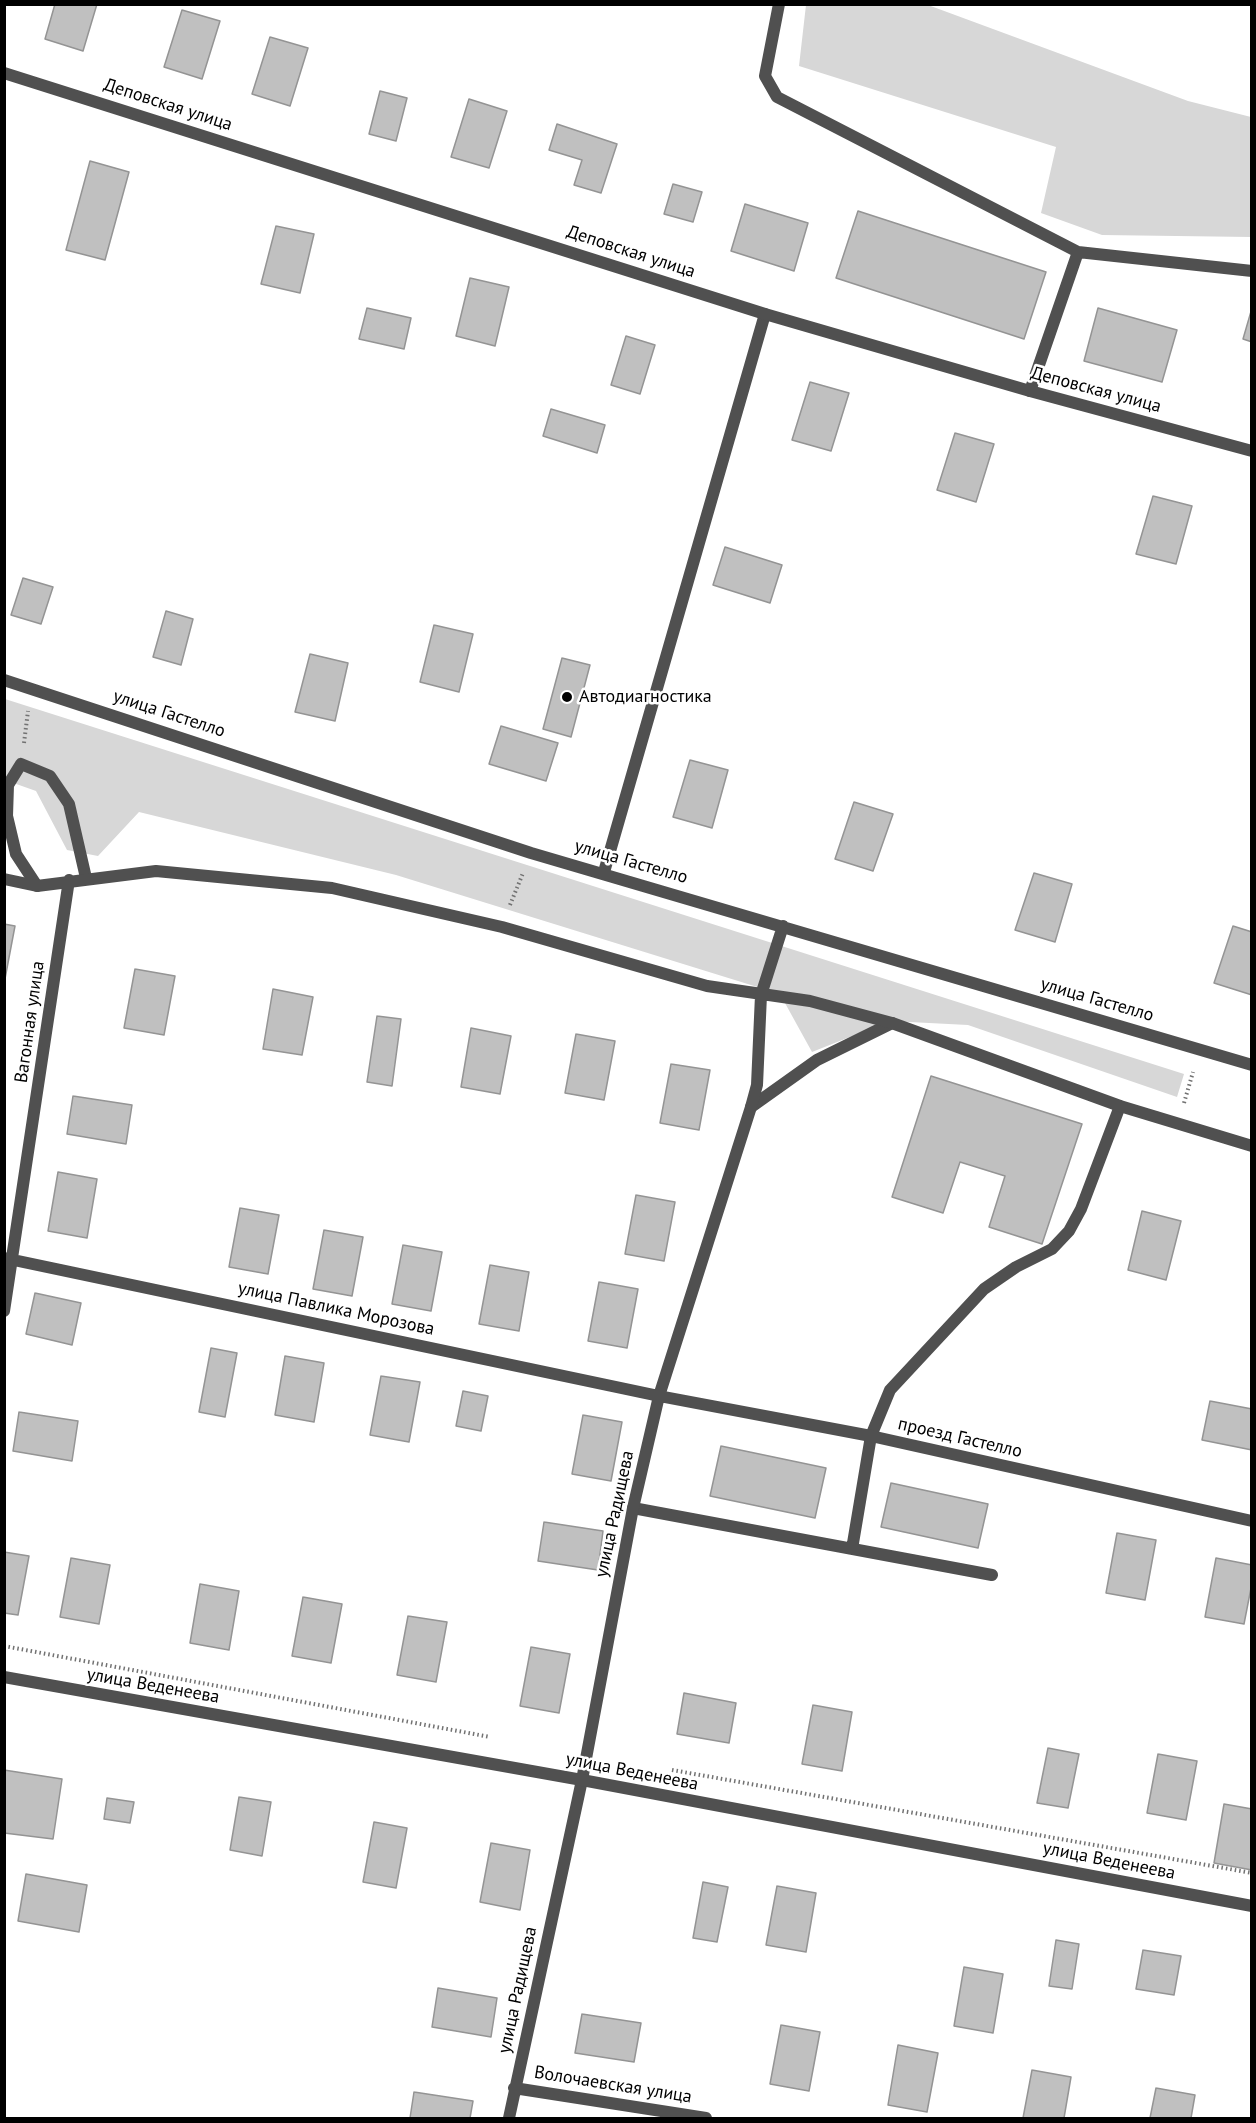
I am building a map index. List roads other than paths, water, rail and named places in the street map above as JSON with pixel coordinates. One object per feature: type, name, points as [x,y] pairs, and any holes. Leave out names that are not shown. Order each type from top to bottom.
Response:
[{"type":"street","points":[[779,4],[765,76],[777,97],[1078,252],[1251,271]]},
{"type":"street","name":"Деповская улица","points":[[4,73],[765,314],[1030,391],[1251,451]]},
{"type":"street","points":[[1030,391],[1078,252]]},
{"type":"street","points":[[604,872],[765,314]]},
{"type":"street","name":"улица Гастелло","points":[[4,680],[531,853],[604,872],[1251,1065]]},
{"type":"street","points":[[37,886],[16,854],[7,816],[8,785],[21,764],[50,776],[69,804],[86,878]]},
{"type":"street","points":[[4,879],[37,886],[69,880],[156,872],[332,888],[502,927],[707,986],[810,1001],[892,1023],[943,1039],[1120,1106],[1251,1146]]},
{"type":"street","name":"Вагонная улица","points":[[4,1311],[9,1259],[69,880]]},
{"type":"street","name":"улица Радищева","points":[[508,2118],[582,1780],[633,1508],[659,1396],[757,1085],[761,995],[783,926]]},
{"type":"street","points":[[751,1107],[817,1060],[892,1023]]},
{"type":"street","points":[[852,1549],[871,1436],[890,1390],[984,1289],[1016,1267],[1052,1249],[1069,1231],[1081,1209],[1120,1106]]},
{"type":"street","name":"улица Павлика Морозова","points":[[9,1259],[659,1396]]},
{"type":"street","name":"проезд Гастелло","points":[[659,1396],[871,1436],[1251,1521]]},
{"type":"street","points":[[633,1508],[992,1575]]},
{"type":"street","name":"улица Веденеева","points":[[4,1677],[582,1780],[1251,1906]]},
{"type":"street","name":"Волочаевская улица","points":[[514,2088],[706,2118]]},
{"type":"place","name":"Автодиагностика","points":[[567,697]]}]
